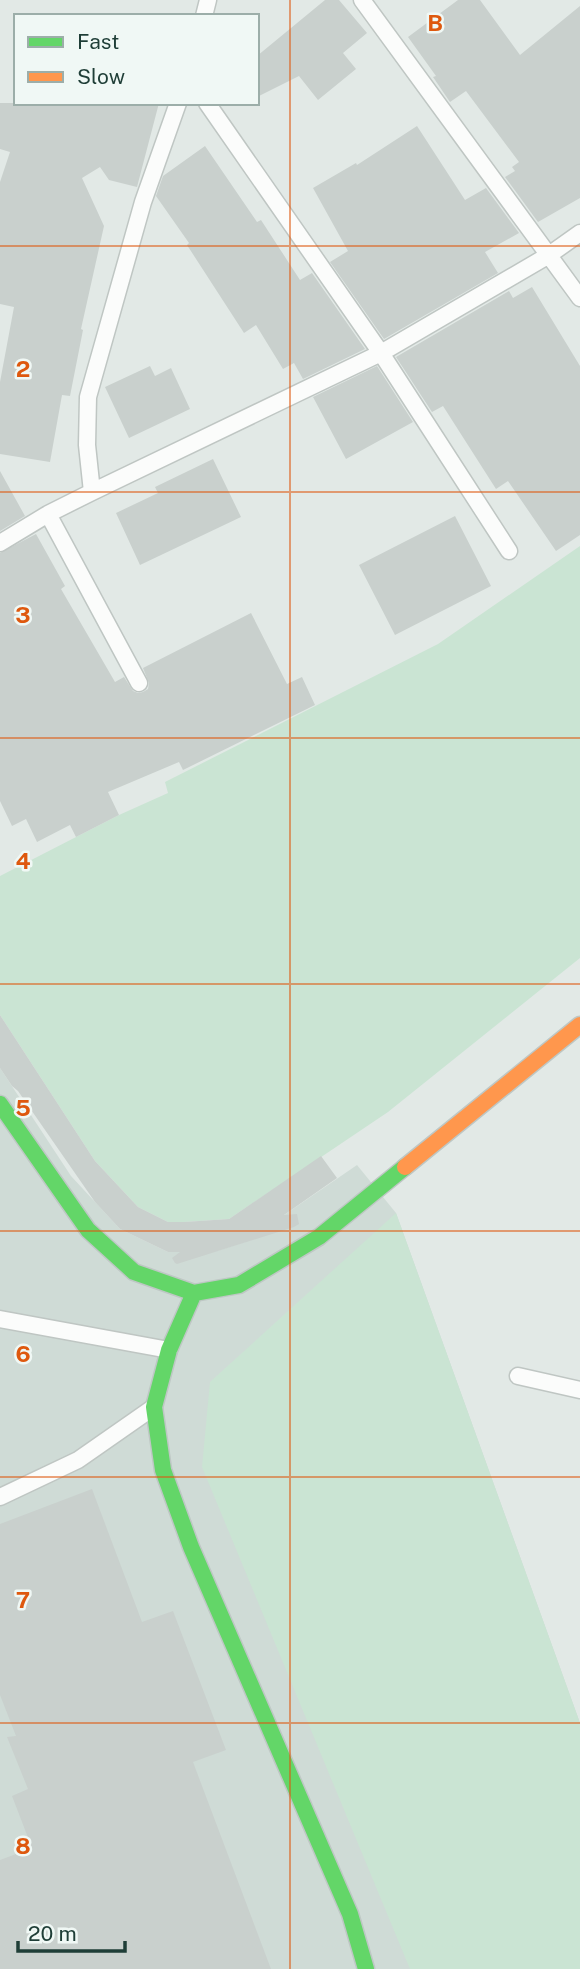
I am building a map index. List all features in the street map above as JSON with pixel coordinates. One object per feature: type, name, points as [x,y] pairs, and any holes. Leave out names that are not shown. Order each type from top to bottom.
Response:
[{"type":"street","points":[[0,1104],[88,1230],[134,1272],[194,1293],[239,1285],[319,1237],[580,1026]]},
{"type":"street","points":[[194,1293],[169,1350],[154,1407],[163,1470],[191,1547],[350,1914],[366,1969]]},
{"type":"lane","points":[[362,0],[580,298]]},
{"type":"lane","points":[[92,492],[87,445],[88,397],[143,202],[177,105]]},
{"type":"lane","points":[[208,105],[381,353],[509,551]]},
{"type":"lane","points":[[0,543],[92,492],[381,353],[549,256],[580,233]]},
{"type":"lane","points":[[48,514],[139,684]]},
{"type":"lane","points":[[0,1319],[169,1350]]},
{"type":"lane","points":[[518,1376],[580,1390]]},
{"type":"lane","points":[[0,1497],[78,1460],[154,1407]]},
{"type":"shaded area","points":[[0,1068],[71,1176],[120,1229],[168,1252],[217,1251],[245,1242],[357,1165],[396,1213],[580,1723],[580,1969],[0,1969]]},
{"type":"green space","points":[[580,546],[580,958],[388,1112],[229,1219],[168,1222],[138,1207],[95,1161],[0,1015],[0,876],[168,793],[165,782],[438,644]]},
{"type":"green space","points":[[396,1213],[580,1723],[580,1969],[410,1969],[202,1467],[210,1382]]},
{"type":"building","points":[[325,0],[339,0],[367,33],[343,53],[356,69],[318,100],[299,76],[259,96],[259,54]]},
{"type":"building","points":[[458,0],[480,0],[520,55],[580,6],[580,198],[538,222],[505,177],[515,171],[512,167],[519,162],[466,91],[450,102],[433,77],[436,76],[408,37]]},
{"type":"building","points":[[0,103],[158,105],[137,187],[109,180],[100,167],[82,178],[104,226],[81,329],[83,330],[70,396],[62,395],[50,462],[0,454],[0,382],[14,307],[0,304],[0,182],[10,152],[0,149]]},
{"type":"building","points":[[417,126],[465,200],[486,188],[519,233],[485,252],[498,273],[384,339],[330,262],[348,251],[313,188],[356,163],[357,165]]},
{"type":"building","points":[[205,146],[257,222],[261,220],[300,280],[312,273],[365,349],[303,379],[294,363],[283,369],[256,325],[244,333],[187,245],[189,243],[156,196],[163,176]]},
{"type":"building","points":[[532,287],[580,366],[580,535],[556,551],[508,481],[496,489],[443,406],[432,412],[396,357],[509,291],[513,298]]},
{"type":"building","points":[[150,366],[155,376],[171,368],[190,409],[129,438],[105,387]]},
{"type":"building","points":[[377,366],[413,422],[346,459],[313,397]]},
{"type":"building","points":[[213,459],[241,517],[140,565],[116,513],[158,493],[155,487]]},
{"type":"building","points":[[0,471],[25,516],[0,531]]},
{"type":"building","points":[[455,516],[491,586],[395,635],[359,565]]},
{"type":"building","points":[[36,534],[65,586],[61,589],[115,682],[124,677],[133,691],[143,692],[148,689],[149,683],[143,668],[251,613],[287,684],[302,677],[315,705],[183,770],[179,762],[108,792],[119,815],[76,837],[70,825],[37,842],[26,819],[12,826],[0,801],[0,553]]},
{"type":"building","points":[[0,1015],[95,1161],[138,1207],[168,1222],[229,1219],[321,1156],[337,1178],[284,1215],[297,1214],[299,1224],[294,1227],[177,1264],[172,1258],[180,1252],[168,1252],[120,1229],[95,1202],[12,1086],[0,1068]]},
{"type":"building","points":[[92,1489],[142,1622],[173,1611],[226,1750],[193,1762],[271,1969],[0,1969],[0,1860],[32,1848],[12,1796],[28,1789],[7,1737],[16,1736],[0,1695],[0,1524]]},
{"type":"traffic: fast","points":[[0,1104],[88,1230],[134,1272],[194,1293],[239,1285],[319,1237],[405,1167]]},
{"type":"traffic: fast","points":[[194,1293],[169,1350],[154,1407],[163,1470],[191,1547],[350,1914],[366,1969]]},
{"type":"traffic: slow","points":[[405,1167],[580,1025]]}]
